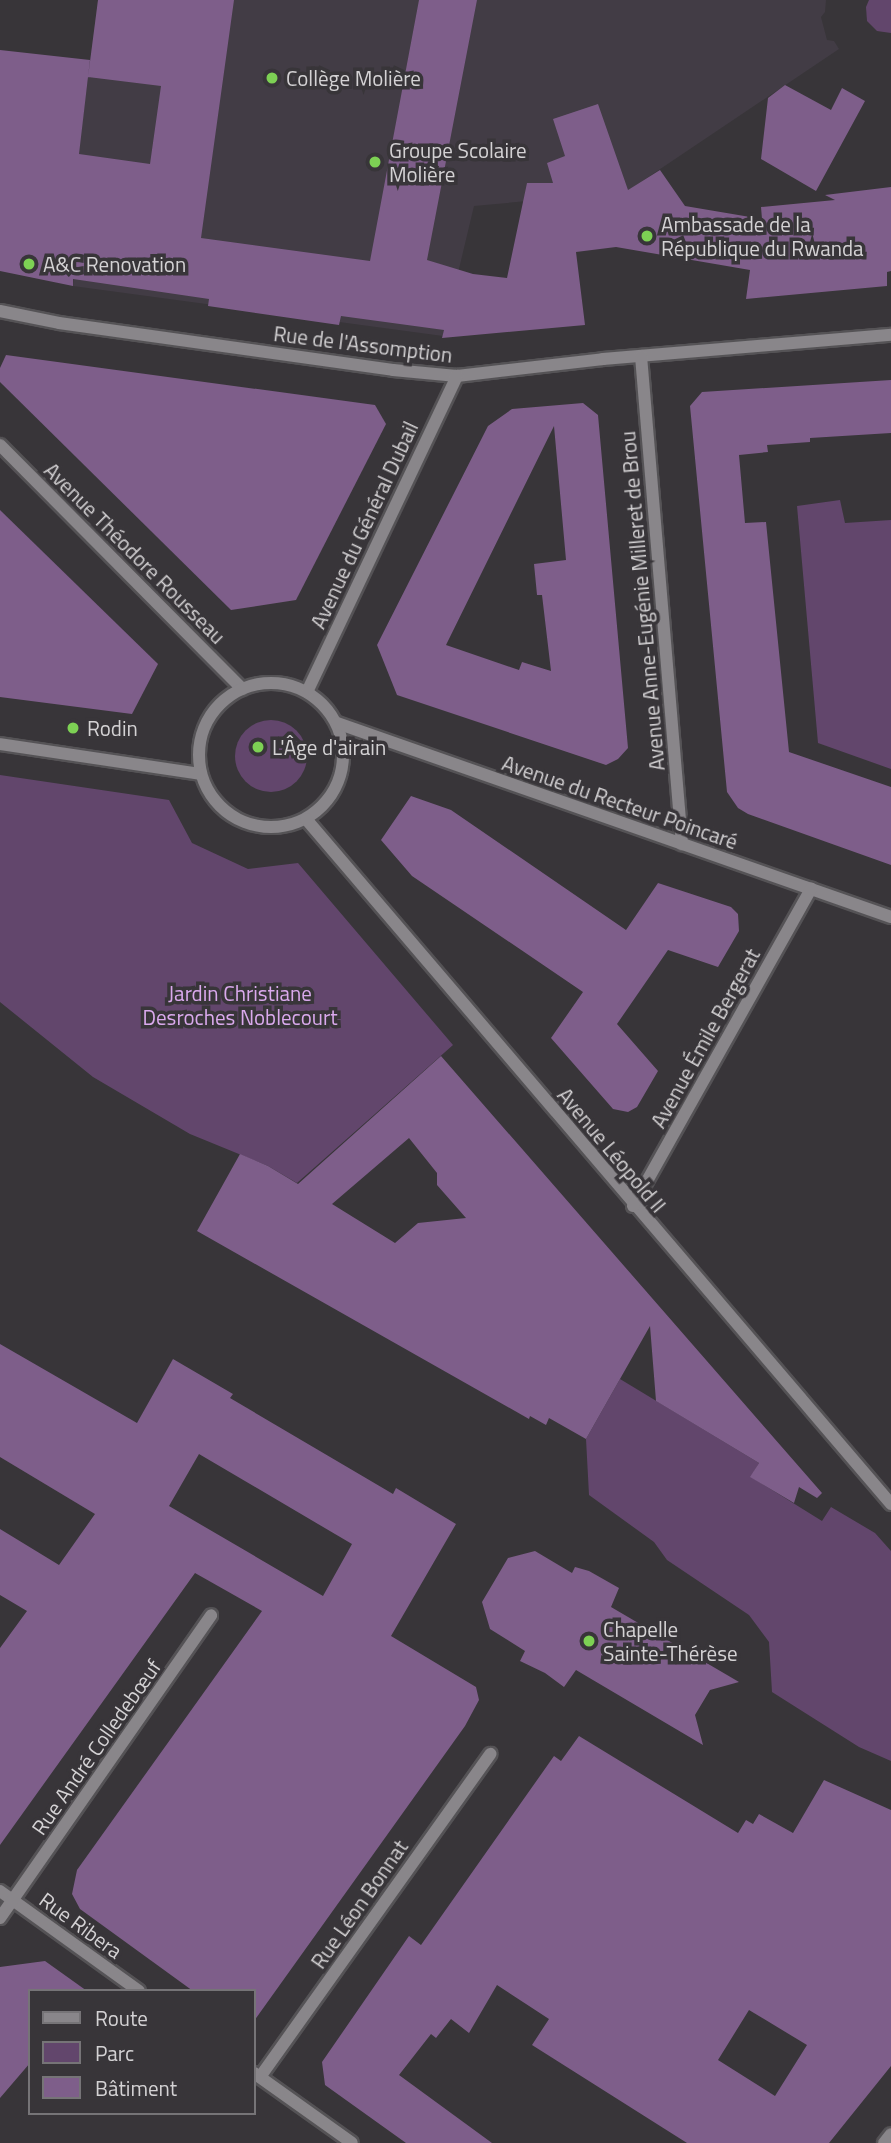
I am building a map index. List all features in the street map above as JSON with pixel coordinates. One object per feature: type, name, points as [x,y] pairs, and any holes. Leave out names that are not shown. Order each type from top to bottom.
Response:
[{"type":"street","name":"Rue de l'Assomption","points":[[0,311],[72,325],[393,370],[457,376],[641,356],[891,335]]},
{"type":"street","name":"Avenue Anne-Eugénie Milleret de Brou","points":[[641,356],[682,844]]},
{"type":"street","name":"Avenue du Général Dubail","points":[[306,692],[457,376]]},
{"type":"street","name":"Avenue Théodore Rousseau","points":[[0,445],[242,689]]},
{"type":"street","points":[[275,683],[306,692],[321,703],[337,723],[344,742],[338,782],[325,803],[306,819],[286,826],[266,827],[246,823],[226,811],[210,795],[201,774],[198,753],[206,724],[225,699],[242,689],[275,683]]},
{"type":"street","name":"Avenue du Recteur Poincaré","points":[[337,723],[891,917]]},
{"type":"street","points":[[0,744],[201,774]]},
{"type":"street","name":"Avenue Léopold II","points":[[306,819],[633,1206],[891,1504]]},
{"type":"street","name":"Avenue Émile Bergerat","points":[[633,1206],[811,889]]},
{"type":"street","name":"Rue André Colledebœuf","points":[[0,1918],[211,1615]]},
{"type":"street","name":"Rue Léon Bonnat","points":[[257,2075],[490,1754]]},
{"type":"street","name":"Rue Ribera","points":[[0,1891],[136,1989]]},
{"type":"street","points":[[257,2075],[352,2143]]},
{"type":"street","points":[[884,2143],[891,2134]]},
{"type":"shaded area","name":"Groupe Scolaire Molière","points":[[98,0],[826,0],[825,12],[821,17],[827,40],[834,41],[839,49],[626,192],[474,206],[443,336],[73,286],[75,258],[65,255]]},
{"type":"green space","points":[[869,0],[891,0],[891,33],[877,31],[867,21],[866,7]]},
{"type":"green space","points":[[840,500],[845,523],[891,520],[891,769],[818,743],[797,506]]},
{"type":"green space","points":[[264,720],[278,720],[297,730],[307,749],[307,763],[297,782],[278,792],[264,792],[245,782],[235,763],[235,749],[245,730]]},
{"type":"green space","name":"Jardin Christiane Desroches Noblecourt","points":[[0,775],[169,800],[192,843],[248,869],[298,863],[453,1045],[297,1183],[268,1166],[190,1134],[93,1077],[0,1002]]},
{"type":"green space","points":[[620,1379],[759,1463],[751,1477],[822,1521],[831,1507],[875,1533],[891,1551],[891,1761],[859,1747],[772,1692],[769,1642],[749,1615],[667,1560],[654,1542],[589,1495],[586,1439]]},
{"type":"building","points":[[98,0],[234,0],[201,238],[370,261],[419,0],[477,0],[427,260],[473,274],[507,278],[527,183],[553,183],[547,163],[565,156],[553,119],[598,104],[628,190],[660,170],[685,206],[762,219],[761,207],[835,200],[825,195],[891,187],[891,271],[887,272],[887,286],[746,299],[750,270],[616,247],[576,252],[585,325],[442,338],[444,330],[341,316],[339,325],[208,306],[209,299],[73,279],[73,286],[0,271],[0,50],[90,60],[88,76]],"holes":[[[88,77],[161,86],[150,164],[79,154]]]},
{"type":"building","points":[[785,85],[831,110],[842,88],[865,101],[816,191],[761,159],[768,98]]},
{"type":"building","points":[[6,355],[375,405],[386,424],[296,600],[231,610],[0,382],[0,368]]},
{"type":"building","points":[[891,380],[891,433],[810,438],[810,442],[767,445],[768,452],[739,455],[745,523],[766,522],[789,752],[891,787],[891,865],[748,814],[738,808],[727,792],[690,406],[702,392]]},
{"type":"building","points":[[583,403],[598,415],[628,748],[618,759],[606,765],[397,695],[377,645],[488,426],[512,409]],"holes":[[[554,426],[566,560],[534,564],[537,595],[542,595],[551,671],[522,662],[519,670],[446,645]]]},
{"type":"building","points":[[0,510],[158,664],[132,714],[0,697]]},
{"type":"building","points":[[411,796],[451,810],[626,930],[658,883],[731,907],[738,914],[739,931],[718,967],[668,950],[617,1024],[658,1071],[637,1107],[628,1112],[613,1109],[551,1038],[583,992],[412,876],[381,840]]},
{"type":"building","points":[[441,1056],[822,1493],[817,1498],[799,1487],[794,1503],[750,1477],[759,1463],[656,1401],[650,1326],[586,1439],[549,1418],[546,1425],[530,1416],[529,1419],[197,1231],[240,1154],[268,1166],[298,1184]],"holes":[[[409,1138],[437,1173],[437,1185],[466,1218],[418,1223],[395,1243],[332,1204]]]},
{"type":"building","points":[[0,1344],[137,1423],[173,1359],[233,1394],[230,1398],[393,1494],[396,1488],[456,1524],[391,1636],[476,1687],[479,1700],[465,1726],[256,2018],[256,1989],[190,1989],[80,1909],[72,1894],[77,1870],[262,1611],[195,1573],[0,1845],[0,1648],[27,1611],[0,1595],[0,1529],[59,1565],[95,1514],[0,1457]],"holes":[[[199,1454],[352,1544],[323,1596],[169,1506]]]},
{"type":"building","name":"Chapelle Sainte-Thérèse","points":[[535,1551],[572,1573],[575,1567],[589,1571],[619,1588],[611,1607],[739,1682],[710,1690],[695,1715],[703,1745],[576,1670],[564,1687],[545,1673],[520,1661],[525,1651],[490,1629],[482,1602],[508,1558]]},
{"type":"building","points":[[579,1736],[738,1833],[746,1820],[753,1824],[759,1814],[793,1833],[824,1780],[891,1810],[891,2066],[829,2143],[687,2143],[532,2045],[549,2019],[497,1985],[469,2033],[451,2019],[436,2038],[431,2034],[399,2075],[492,2143],[406,2143],[325,2085],[322,2062],[409,1936],[421,1945],[554,1756],[561,1761]],"holes":[[[749,2010],[807,2045],[775,2096],[718,2060]]]},
{"type":"building","points":[[45,1961],[84,1989],[28,1989],[28,2065],[0,2098],[0,1967]]},
{"type":"place","name":"Collège Molière","points":[[272,78]]},
{"type":"place","name":"Groupe Scolaire Molière","points":[[375,162]]},
{"type":"place","name":"Ambassade de la République du Rwanda","points":[[647,236]]},
{"type":"place","name":"A&C Renovation","points":[[29,264]]},
{"type":"place","name":"Rodin","points":[[73,728]]},
{"type":"place","name":"L'Âge d'airain","points":[[258,747]]},
{"type":"place","name":"Chapelle Sainte-Thérèse","points":[[589,1641]]}]
